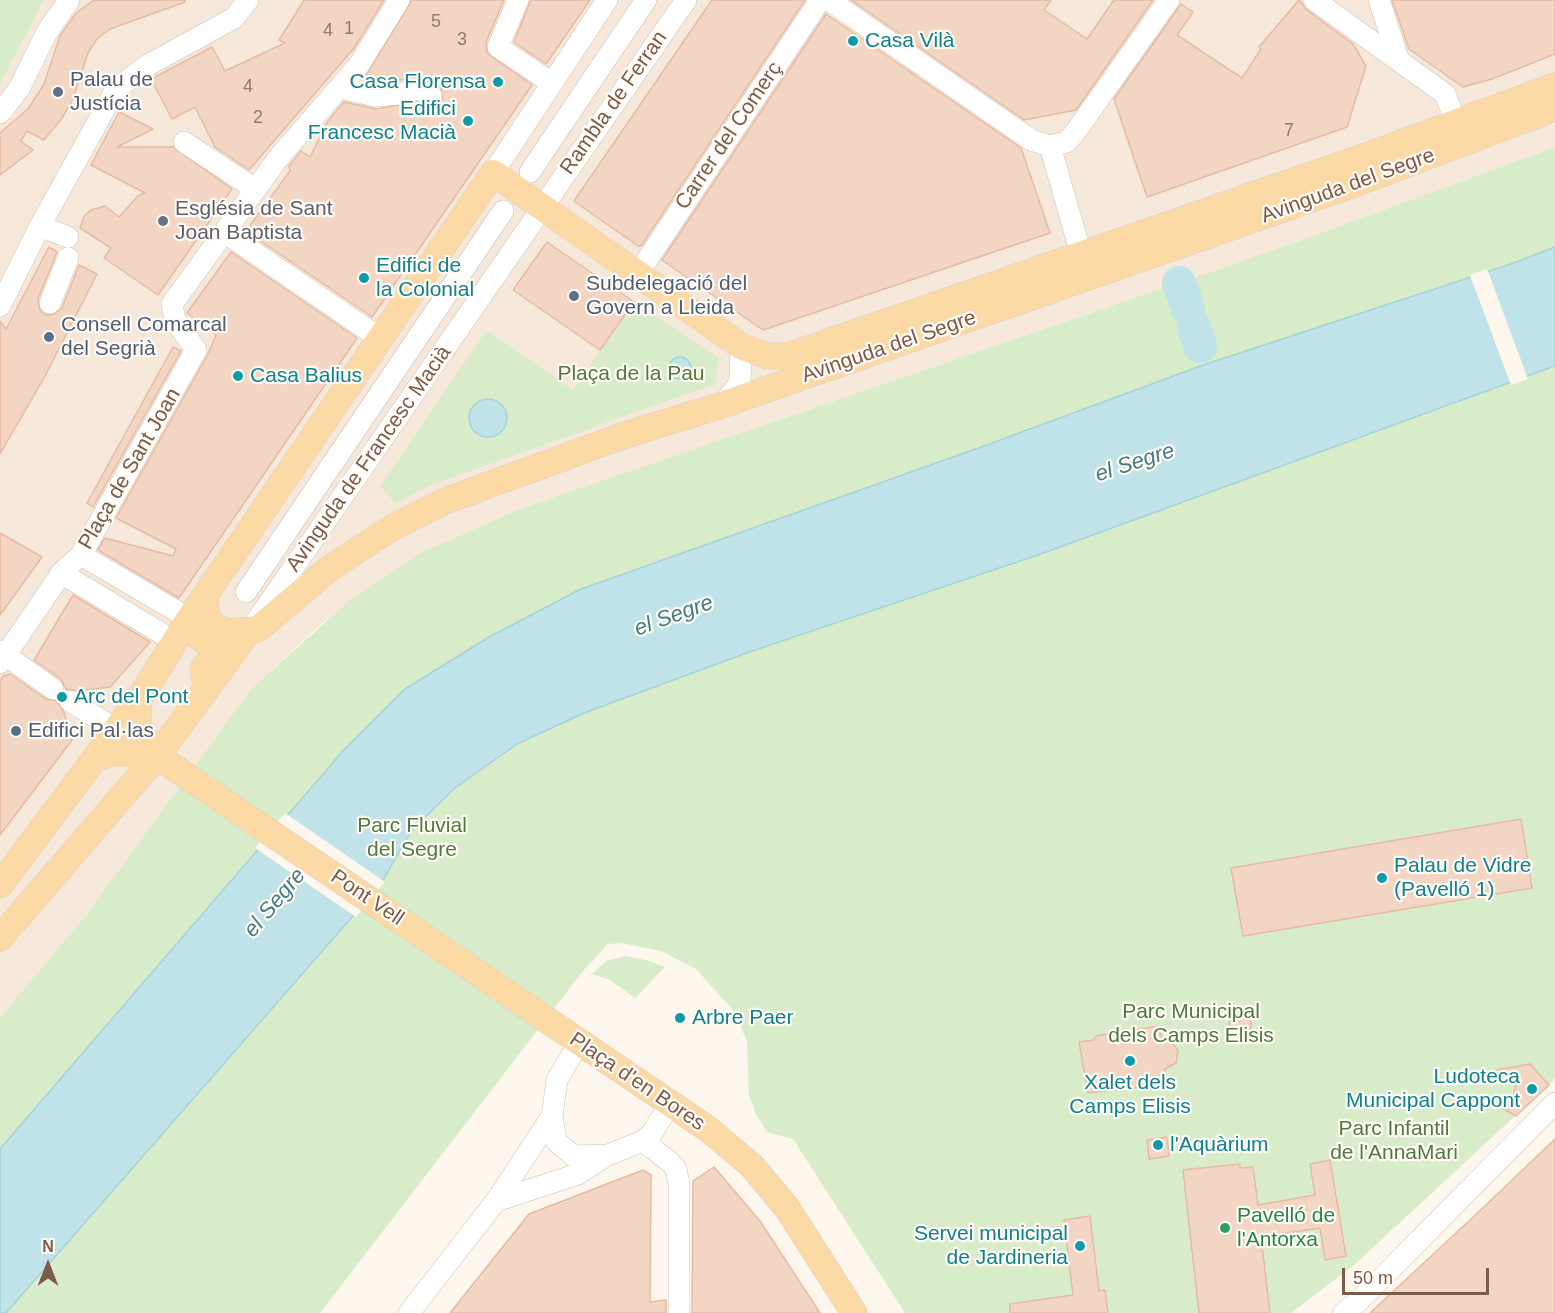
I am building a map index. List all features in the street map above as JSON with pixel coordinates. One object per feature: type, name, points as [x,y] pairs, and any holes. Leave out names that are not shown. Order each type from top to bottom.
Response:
[{"type":"main road","name":"Avinguda del Segre","points":[[249,631],[264,625],[330,568],[418,512],[622,436],[722,405],[1461,133],[1555,86]]},
{"type":"main road","name":"Avinguda del Segre","points":[[542,206],[639,272],[741,346],[767,356],[788,356],[1081,254],[1461,133],[1555,108]]},
{"type":"main road","points":[[0,885],[139,699],[182,630],[493,173],[542,206]]},
{"type":"main road","points":[[205,597],[207,616],[213,625],[228,632],[249,631]]},
{"type":"main road","points":[[182,630],[210,674]]},
{"type":"main road","name":"Avinguda de Francesc Macià","points":[[0,938],[157,756],[210,674],[249,631]]},
{"type":"main road","points":[[139,699],[138,727],[157,756]]},
{"type":"main road","points":[[95,758],[115,753],[157,756]]},
{"type":"main road","name":"Pont Vell","points":[[157,756],[546,1021]]},
{"type":"main road","name":"Plaça d'en Bores","points":[[546,1021],[670,1104],[752,1166],[787,1208],[854,1313]]},
{"type":"street","points":[[0,113],[18,89],[47,32],[69,0]]},
{"type":"street","points":[[0,306],[40,226],[116,89],[148,65],[234,18],[249,0]]},
{"type":"street","points":[[381,339],[224,232],[279,157],[359,65],[399,0]]},
{"type":"street","points":[[518,0],[498,47],[552,83]]},
{"type":"street","points":[[493,173],[607,0]]},
{"type":"street","name":"Rambla de Ferran","points":[[530,172],[646,0]]},
{"type":"street","name":"Rambla de Ferran","points":[[542,206],[686,0]]},
{"type":"street","name":"Carrer del Comerç","points":[[639,272],[820,0]]},
{"type":"street","points":[[829,0],[1031,140],[1050,146],[1066,142],[1074,134],[1169,0]]},
{"type":"street","points":[[1314,0],[1398,58],[1445,94],[1461,133]]},
{"type":"street","points":[[1379,0],[1398,58]]},
{"type":"street","points":[[340,88],[375,96],[418,89],[431,95]]},
{"type":"street","points":[[184,142],[255,189]]},
{"type":"street","points":[[1050,146],[1081,254]]},
{"type":"street","name":"Avinguda de Francesc Macià","points":[[249,631],[542,206]]},
{"type":"street","name":"Avinguda de Francesc Macià","points":[[246,592],[503,211]]},
{"type":"street","points":[[40,226],[68,237]]},
{"type":"street","name":"Plaça de Sant Joan","points":[[2,656],[61,573],[81,555],[196,350],[175,320],[172,304],[224,232]]},
{"type":"street","points":[[50,303],[68,258]]},
{"type":"street","points":[[722,405],[740,383],[741,346]]},
{"type":"street","points":[[81,555],[182,630]]},
{"type":"street","points":[[61,573],[182,630]]},
{"type":"street","points":[[2,656],[115,729]]},
{"type":"street","points":[[579,1043],[557,1080],[552,1116],[556,1141],[573,1156],[608,1155]]},
{"type":"street","points":[[1342,1313],[1359,1301],[1555,1103]]},
{"type":"street","points":[[496,1201],[578,1174],[608,1155],[643,1141],[652,1133],[670,1104]]},
{"type":"street","points":[[409,1313],[496,1201],[552,1116]]},
{"type":"street","points":[[643,1141],[676,1169],[679,1183],[679,1313]]},
{"type":"shaded area","points":[[0,0],[1555,0],[1555,147],[1274,250],[522,508],[422,552],[323,622],[251,689],[86,915],[0,1018]]},
{"type":"green space","points":[[0,0],[44,0],[0,84]]},
{"type":"green space","name":"Parc Fluvial del Segre","points":[[1555,147],[1555,1079],[1354,1265],[1291,1313],[905,1313],[793,1139],[767,1132],[756,1114],[749,1096],[747,1041],[733,1010],[696,969],[661,951],[622,943],[608,944],[583,971],[320,1313],[0,1313],[0,1018],[86,915],[251,689],[350,600],[422,552],[522,508],[1274,250]]},
{"type":"green space","name":"Plaça de la Pau","points":[[634,302],[719,358],[715,384],[431,485],[396,503],[380,486],[487,330],[573,390]],"holes":[[[486,398],[507,418],[503,430],[471,427],[469,415],[475,404]]]},
{"type":"green space","points":[[625,956],[665,967],[635,998],[610,980],[592,974],[606,961]]},
{"type":"water","name":"el Segre","points":[[1555,247],[1555,366],[1041,554],[752,651],[584,713],[517,744],[455,788],[412,830],[380,885],[6,1313],[0,1313],[0,1149],[342,752],[405,689],[489,637],[581,589],[973,450],[1206,364],[1511,264]]},
{"type":"water","points":[[680,357],[688,360],[691,368],[688,376],[680,379],[672,376],[669,368],[672,360]]},
{"type":"water","points":[[488,399],[502,404],[507,418],[502,432],[488,437],[474,432],[469,418],[474,404]]},
{"type":"pier","points":[[1487,269],[1528,379],[1511,385],[1470,275]]},
{"type":"pier","points":[[285,813],[385,882],[356,917],[255,848]]},
{"type":"building","name":"Palau de Justícia","points":[[94,0],[185,0],[185,2],[110,29],[97,39],[88,53],[73,99],[62,118],[44,140],[27,131],[21,141],[33,150],[0,175],[0,133],[28,109],[44,84],[60,36],[76,13]]},
{"type":"building","points":[[304,0],[384,0],[353,50],[354,48],[249,170],[215,147],[195,107],[172,119],[151,79],[212,47],[225,71],[285,43],[279,40]]},
{"type":"building","points":[[412,0],[504,0],[486,42],[487,53],[532,85],[372,317],[250,234],[251,224],[290,171],[289,166],[301,151],[310,157],[328,121],[344,102],[376,109],[417,102],[433,108],[442,101],[441,87],[423,77],[376,83],[363,80]]},
{"type":"building","points":[[531,0],[590,0],[546,64],[514,42]]},
{"type":"building","points":[[712,0],[805,0],[641,246],[638,246],[574,201]]},
{"type":"building","points":[[851,0],[1051,0],[1044,10],[1087,39],[1114,0],[1153,0],[1076,110],[1024,120]]},
{"type":"building","points":[[1299,0],[1307,10],[1353,44],[1366,66],[1347,127],[1147,197],[1114,99],[1181,4],[1193,12],[1177,35],[1242,78],[1261,49],[1259,47]]},
{"type":"building","points":[[1392,0],[1555,0],[1555,54],[1492,79],[1463,87],[1409,49]]},
{"type":"building","points":[[826,14],[1021,148],[1050,233],[763,330],[662,260]]},
{"type":"building","name":"Església de Sant Joan Baptista","points":[[119,112],[153,129],[117,147],[173,147],[232,189],[158,295],[104,258],[111,248],[80,228],[84,216],[91,210],[105,206],[119,217],[138,196],[145,193],[91,165]]},
{"type":"building","name":"Subdelegació del Govern a Lleida","points":[[547,242],[634,302],[600,350],[513,290]]},
{"type":"building","points":[[49,247],[57,252],[38,299],[40,310],[45,315],[52,315],[62,308],[79,265],[97,274],[45,376],[0,454],[0,321],[6,329]]},
{"type":"building","points":[[231,252],[357,338],[179,598],[98,550],[105,538],[173,556],[176,549],[116,518],[207,356],[216,335],[187,313]]},
{"type":"building","points":[[173,347],[181,351],[93,507],[87,503]]},
{"type":"building","points":[[0,533],[42,557],[0,615]]},
{"type":"building","points":[[73,595],[150,642],[110,687],[79,691],[66,689],[61,679],[34,660]]},
{"type":"building","points":[[10,674],[46,699],[57,701],[64,712],[72,740],[0,835],[0,682],[3,676]]},
{"type":"building","name":"Palau de Vidre (Pavelló 1)","points":[[1521,819],[1532,888],[1243,936],[1231,868]]},
{"type":"building","points":[[1240,1014],[1248,1017],[1251,1025],[1248,1033],[1240,1036],[1232,1033],[1229,1025],[1232,1017]]},
{"type":"building","name":"Xalet dels Camps Elisis","points":[[1158,1026],[1162,1039],[1173,1044],[1178,1051],[1176,1063],[1165,1069],[1167,1084],[1088,1093],[1079,1042],[1094,1040],[1096,1036]]},
{"type":"building","name":"Ludoteca Municipal Cappont","points":[[1530,1064],[1549,1085],[1516,1116],[1502,1108],[1512,1100],[1517,1080],[1491,1071]]},
{"type":"building","name":"l'Aquàrium","points":[[1167,1137],[1169,1156],[1149,1159],[1147,1140]]},
{"type":"building","points":[[1555,1139],[1555,1313],[1370,1313],[1486,1205]]},
{"type":"building","name":"Pavelló de l'Antorxa","points":[[1330,1160],[1346,1256],[1325,1260],[1320,1228],[1261,1237],[1270,1313],[1199,1313],[1183,1170],[1240,1164],[1240,1168],[1253,1167],[1258,1205],[1315,1195],[1310,1164]]},
{"type":"building","points":[[714,1167],[760,1221],[820,1313],[692,1313],[693,1181]]},
{"type":"building","points":[[643,1170],[651,1175],[650,1302],[666,1300],[666,1313],[450,1313],[529,1214]]},
{"type":"building","points":[[1090,1216],[1099,1291],[1105,1290],[1108,1313],[1010,1313],[1010,1304],[1073,1295],[1064,1220]]},
{"type":"waterway","points":[[1179,283],[1188,309]]},
{"type":"waterway","points":[[1194,327],[1200,346]]},
{"type":"place","name":"Casa Vilà","points":[[853,41]]},
{"type":"place","name":"Casa Florensa","points":[[498,82]]},
{"type":"place","name":"Palau de Justícia","points":[[58,92]]},
{"type":"place","name":"Edifici Francesc Macià","points":[[468,121]]},
{"type":"place","name":"Església de Sant Joan Baptista","points":[[163,221]]},
{"type":"place","name":"Edifici de la Colonial","points":[[364,278]]},
{"type":"place","name":"Subdelegació del Govern a Lleida","points":[[574,296]]},
{"type":"place","name":"Consell Comarcal del Segrià","points":[[49,337]]},
{"type":"place","name":"Casa Balius","points":[[238,376]]},
{"type":"place","name":"Arc del Pont","points":[[62,697]]},
{"type":"place","name":"Edifici Pal·las","points":[[16,731]]},
{"type":"place","name":"Palau de Vidre (Pavelló 1)","points":[[1382,878]]},
{"type":"place","name":"Arbre Paer","points":[[680,1018]]},
{"type":"place","name":"Xalet dels Camps Elisis","points":[[1130,1061]]},
{"type":"place","name":"Ludoteca Municipal Cappont","points":[[1532,1089]]},
{"type":"place","name":"l'Aquàrium","points":[[1158,1145]]},
{"type":"place","name":"Pavelló de l'Antorxa","points":[[1225,1228]]},
{"type":"place","name":"Servei municipal de Jardineria","points":[[1080,1246]]},
{"type":"park label","name":"Parc Municipal dels Camps Elisis","points":[[1191,1024]]},
{"type":"park label","name":"Parc Infantil de l'AnnaMari","points":[[1394,1141]]}]
